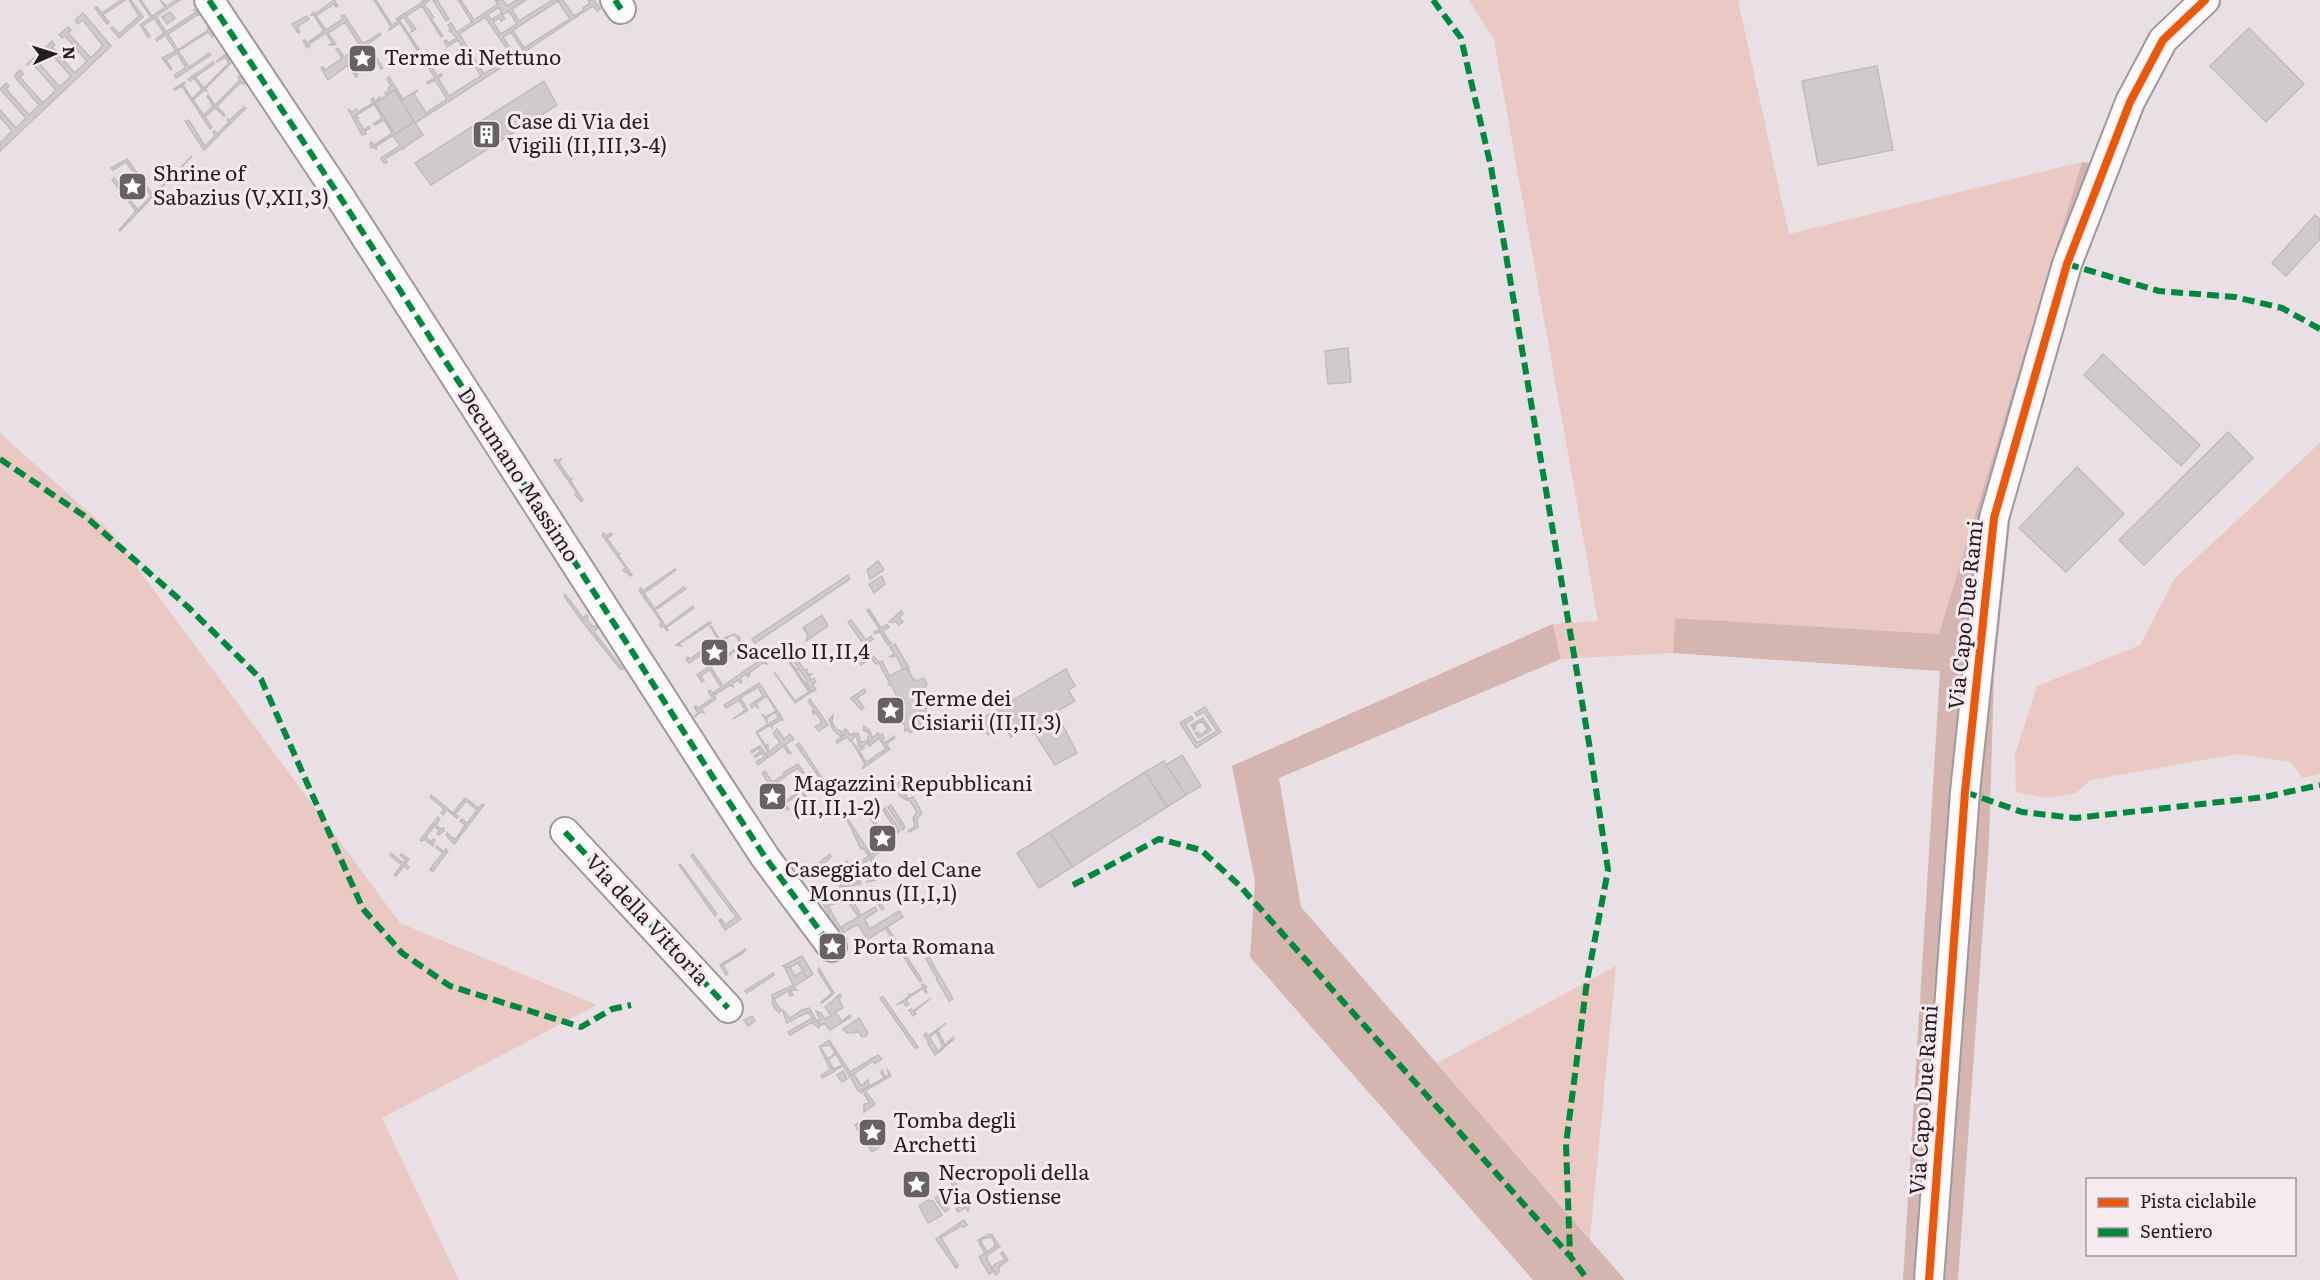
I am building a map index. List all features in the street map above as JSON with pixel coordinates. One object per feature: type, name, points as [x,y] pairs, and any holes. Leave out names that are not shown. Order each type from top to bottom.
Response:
[{"type":"street","name":"Decumano Massimo","points":[[209,0],[353,218],[765,857],[832,946]]},
{"type":"street","name":"Via Capo Due Rami","points":[[1929,1280],[1965,792],[1994,518],[2067,264],[2130,102],[2163,40],[2205,0]]},
{"type":"street","name":"Via della Vittoria","points":[[565,832],[728,1008]]},
{"type":"shaded area","points":[[1469,0],[1738,0],[1789,234],[2082,162],[1939,634],[1675,618],[1673,653],[1561,659],[1553,624],[1598,621],[1494,40]]},
{"type":"shaded area","points":[[2082,162],[2121,167],[2066,310],[2012,503],[1994,676],[1989,842],[1958,1280],[1903,1280],[1940,671],[1673,653],[1675,618],[1939,634]]},
{"type":"shaded area","points":[[0,433],[111,532],[400,923],[597,1005],[382,1118],[459,1280],[0,1280]]},
{"type":"shaded area","points":[[2320,443],[2320,774],[2303,778],[2290,762],[2237,754],[2091,780],[2076,793],[2047,798],[2016,792],[2015,754],[2037,686],[2140,645],[2175,578]]},
{"type":"shaded area","points":[[1553,624],[1561,659],[1279,778],[1301,907],[1625,1280],[1533,1280],[1250,957],[1255,881],[1232,766]]},
{"type":"shaded area","points":[[1616,966],[1590,1239],[1437,1063]]},
{"type":"building","points":[[121,0],[125,0],[103,15],[109,22],[107,24],[95,8],[97,7],[102,13]]},
{"type":"building","points":[[129,0],[143,17],[119,38],[111,28],[113,27],[119,34],[139,16]]},
{"type":"building","points":[[139,0],[152,16],[165,7],[160,0],[167,6],[180,0],[158,15],[157,18],[166,32],[195,13],[195,9],[199,15],[168,34],[178,50],[207,31],[208,27],[212,37],[208,32],[178,51],[189,67],[209,53],[211,55],[176,78],[174,75],[186,68],[177,53],[166,60],[171,70],[162,58],[176,51],[165,35],[157,41],[156,39],[164,33],[154,18],[143,26],[150,36],[148,37],[140,25],[151,17]]},
{"type":"building","points":[[334,0],[338,6],[334,4],[316,16],[326,30],[343,19],[341,16],[344,15],[363,44],[380,33],[381,35],[368,44],[383,68],[371,62],[356,72],[358,75],[356,77],[348,65],[328,80],[321,68],[325,70],[342,58],[336,49],[338,48],[344,57],[360,46],[345,22],[328,33],[336,44],[334,45],[329,45],[332,43],[326,33],[307,48],[303,41],[307,43],[324,31],[314,15],[311,15]]},
{"type":"building","points":[[374,0],[392,25],[398,21],[396,19],[423,2],[422,0],[430,0],[424,4],[434,17],[431,18],[443,36],[441,37],[422,6],[406,16],[416,29],[411,32],[412,29],[404,17],[399,20],[419,49],[417,50],[400,23],[388,31],[391,27]]},
{"type":"building","points":[[433,0],[437,0],[449,19],[446,21]]},
{"type":"building","points":[[458,0],[461,0],[474,20],[498,4],[495,0],[503,0],[507,6],[517,0],[526,0],[512,9],[519,21],[553,0],[563,0],[574,16],[584,10],[583,8],[590,3],[588,0],[594,0],[600,9],[597,11],[593,6],[524,52],[511,32],[503,37],[516,58],[415,123],[423,135],[403,148],[404,150],[402,148],[385,159],[387,162],[384,163],[381,158],[400,146],[393,135],[376,146],[376,149],[371,148],[370,143],[374,145],[392,133],[384,120],[373,124],[382,118],[374,104],[355,116],[359,117],[357,119],[364,130],[369,126],[370,128],[365,131],[366,134],[362,135],[348,109],[352,112],[356,109],[358,112],[373,103],[371,100],[373,98],[375,101],[380,97],[375,103],[395,134],[414,122],[395,90],[387,95],[385,93],[390,90],[388,88],[391,86],[387,79],[389,77],[403,99],[418,90],[414,94],[426,113],[447,99],[435,80],[428,84],[427,82],[435,78],[424,60],[426,58],[437,76],[441,74],[442,76],[438,78],[449,96],[481,76],[458,40],[447,47],[444,41],[449,43],[457,38],[449,30],[451,29],[448,25],[451,23],[457,32],[472,22]],"holes":[[[558,1],[570,19],[524,48],[513,30]],[[499,7],[502,13],[491,20],[488,14]],[[509,11],[517,24],[501,34],[493,22],[499,18],[501,21],[505,19],[502,15]],[[485,17],[512,56],[484,74],[459,34]]]},
{"type":"building","points":[[170,12],[175,18],[167,24],[162,17]]},
{"type":"building","points":[[83,13],[111,46],[0,151],[0,143],[12,131],[0,117],[0,110],[16,128],[26,118],[0,89],[6,83],[9,86],[6,89],[29,115],[39,105],[14,76],[20,70],[23,74],[20,77],[43,103],[56,90],[33,64],[30,67],[27,64],[36,56],[39,59],[37,61],[60,87],[71,76],[49,51],[46,53],[43,50],[52,41],[55,45],[52,47],[75,73],[87,61],[65,36],[62,38],[59,35],[68,27],[71,30],[68,33],[91,58],[103,46],[83,20],[78,24],[75,20]]},
{"type":"building","points":[[307,16],[309,19],[297,27],[300,32],[298,33],[292,24]]},
{"type":"building","points":[[2249,28],[2304,84],[2266,122],[2210,66]]},
{"type":"building","points":[[226,54],[231,63],[205,89],[207,91],[203,91],[193,100],[204,115],[213,106],[208,95],[215,105],[240,80],[238,77],[240,75],[245,83],[241,82],[217,106],[224,116],[215,108],[205,117],[212,127],[210,129],[182,86],[174,89],[185,82],[183,85],[192,99],[202,89],[194,78],[190,81],[188,79],[213,62],[214,64],[195,77],[204,88],[229,63],[225,57],[217,62]]},
{"type":"building","points":[[1877,66],[1893,150],[1818,165],[1802,81]]},
{"type":"building","name":"Case di Via dei Vigili (II,III,3-4)","points":[[544,81],[557,105],[431,185],[415,163]]},
{"type":"building","points":[[395,90],[414,122],[395,134],[375,103]]},
{"type":"building","points":[[244,107],[246,108],[204,150],[185,121],[190,122],[205,146],[215,136],[213,132],[217,134],[229,122],[228,119],[230,120]]},
{"type":"building","points":[[192,156],[120,231],[136,211],[112,180],[114,178],[138,210],[151,196],[126,162],[113,170],[111,168],[127,159],[153,195]]},
{"type":"building","points":[[2315,215],[2320,219],[2320,239],[2286,276],[2272,263]]},
{"type":"building","points":[[1348,348],[1351,382],[1328,384],[1325,351]]},
{"type":"building","points":[[2103,354],[2200,445],[2181,466],[2084,375]]},
{"type":"building","points":[[2228,432],[2253,458],[2144,565],[2119,540]]},
{"type":"building","points":[[562,458],[559,463],[570,479],[573,478],[570,480],[583,500],[581,501],[554,460],[558,461]]},
{"type":"building","points":[[2077,467],[2124,514],[2066,572],[2019,528]]},
{"type":"building","points":[[604,533],[606,536],[611,533],[612,535],[607,538],[618,554],[621,553],[618,555],[632,575],[630,576],[623,570],[626,568],[602,535]]},
{"type":"building","points":[[878,561],[884,570],[870,579],[867,570]]},
{"type":"building","points":[[675,569],[649,590],[647,588]]},
{"type":"building","points":[[848,575],[850,579],[755,643],[752,639]]},
{"type":"building","points":[[882,576],[885,584],[874,593],[869,584]]},
{"type":"building","points":[[684,587],[686,589],[657,607]]},
{"type":"building","points":[[641,588],[643,591],[647,588],[648,590],[644,593],[655,609],[657,607],[655,610],[667,631],[663,626],[661,627],[662,623],[639,590]]},
{"type":"building","points":[[565,594],[583,618],[587,615],[586,619],[592,626],[596,626],[594,632],[623,669],[620,669],[579,617],[564,596]]},
{"type":"building","points":[[693,606],[694,608],[666,626]]},
{"type":"building","points":[[869,609],[881,628],[887,625],[889,627],[883,631],[892,643],[888,645],[880,632],[875,634],[874,632],[880,630],[867,610]]},
{"type":"building","points":[[901,611],[903,614],[899,618],[903,622],[899,625],[896,622],[889,622]]},
{"type":"building","points":[[822,615],[828,626],[806,641],[808,635],[803,628]]},
{"type":"building","points":[[851,620],[866,640],[871,636],[873,639],[864,645],[848,622]]},
{"type":"building","points":[[709,622],[711,623],[679,644],[681,646],[676,645]]},
{"type":"building","points":[[710,626],[720,640],[734,634],[740,637],[740,646],[744,645],[717,664],[738,647],[739,641],[736,636],[732,635],[720,642]]},
{"type":"building","points":[[712,643],[714,646],[689,663],[686,659],[688,657],[690,659]]},
{"type":"building","points":[[895,644],[909,668],[904,671],[896,656],[889,657],[894,654],[890,647]]},
{"type":"building","points":[[871,654],[879,662],[876,664],[871,658],[861,665],[860,663]]},
{"type":"building","points":[[796,657],[804,670],[807,669],[807,674],[812,674],[809,676],[816,682],[813,684],[816,690],[811,692],[806,679],[800,670],[796,669],[799,668],[792,659]]},
{"type":"building","points":[[763,658],[767,664],[763,663],[749,673],[748,677],[746,674],[740,678],[742,682],[738,680],[732,684],[733,687],[730,685],[714,695],[716,699],[701,709],[704,713],[701,712],[694,717],[698,713],[694,707],[698,708],[713,698],[708,691],[713,693],[721,687],[710,670],[701,676],[704,681],[702,682],[697,675],[710,666],[723,686]]},
{"type":"building","points":[[790,661],[811,692],[795,703],[774,672],[795,701],[809,692]]},
{"type":"building","points":[[882,661],[892,677],[888,680],[879,663]]},
{"type":"building","points":[[905,668],[909,670],[912,678],[917,681],[924,678],[927,684],[925,685],[927,690],[919,696],[925,701],[927,719],[910,733],[905,731],[905,725],[897,718],[902,712],[900,710],[896,712],[893,706],[901,700],[898,699],[892,686],[888,684],[890,682],[887,677]]},
{"type":"building","points":[[1066,669],[1075,686],[1068,690],[1075,701],[1056,712],[1077,753],[1055,765],[1030,726],[1011,737],[1004,725],[988,735],[979,720]]},
{"type":"building","points":[[759,683],[781,716],[779,718],[775,712],[767,718],[767,722],[762,714],[766,717],[776,711],[767,696],[756,703],[759,709],[756,705],[752,708],[750,705],[763,696],[758,687],[740,698],[739,696]]},
{"type":"building","points":[[864,689],[866,692],[857,698],[864,708],[861,710],[851,698]]},
{"type":"building","points":[[739,696],[748,710],[733,719],[745,710],[739,700],[726,708],[724,705]]},
{"type":"building","points":[[810,699],[828,725],[819,731],[815,727],[822,722],[812,711],[814,710],[808,701]]},
{"type":"building","points":[[1205,707],[1221,732],[1196,748],[1180,723],[1191,716],[1193,719],[1185,724],[1197,743],[1217,731],[1204,712],[1197,716],[1195,713]]},
{"type":"building","points":[[833,715],[832,722],[836,729],[842,732],[846,729],[850,735],[854,733],[854,738],[850,741],[847,737],[837,743],[836,741],[846,734],[840,736],[834,731],[829,720]]},
{"type":"building","points":[[781,716],[783,720],[772,725],[772,728],[770,725],[757,733],[766,746],[768,745],[768,752],[756,732]]},
{"type":"building","points":[[1203,718],[1211,730],[1199,738],[1195,733],[1198,732],[1200,735],[1208,729],[1202,721],[1194,726],[1196,728],[1194,730],[1191,725]]},
{"type":"building","points":[[864,726],[870,731],[873,739],[860,748],[855,734],[858,733],[861,742],[867,741],[869,733],[863,730]]},
{"type":"building","points":[[777,729],[784,739],[790,734],[794,739],[785,745],[791,753],[788,753],[783,746],[769,757],[766,754],[780,743],[773,733]]},
{"type":"building","points":[[878,733],[880,736],[882,734],[885,743],[894,736],[895,738],[886,744],[890,749],[873,761],[872,758],[886,749],[879,738],[870,746],[867,744]]},
{"type":"building","points":[[851,740],[856,747],[859,745],[864,748],[859,751],[866,762],[871,759],[872,762],[862,769],[865,764]]},
{"type":"building","points":[[799,743],[830,790],[824,793],[815,782],[819,777],[796,745]]},
{"type":"building","points":[[760,746],[768,757],[758,765],[756,762],[764,757],[762,753],[755,757],[760,752],[758,748],[752,753],[751,751]]},
{"type":"building","points":[[1182,755],[1201,786],[1186,795],[1166,765]]},
{"type":"building","points":[[1164,761],[1186,795],[1167,807],[1145,772]]},
{"type":"building","points":[[798,764],[804,773],[801,773],[798,768],[785,776],[783,773]]},
{"type":"building","points":[[765,771],[772,782],[784,775],[785,777],[773,785],[778,792],[775,794],[762,773]]},
{"type":"building","points":[[1145,772],[1167,807],[1072,867],[1050,832]]},
{"type":"building","points":[[804,776],[810,785],[815,782],[803,791],[809,801],[801,792],[785,804],[789,809],[787,810],[780,800],[784,802],[809,785]]},
{"type":"building","points":[[903,780],[907,780],[900,786],[908,799],[913,797],[922,813],[917,819],[918,827],[909,832],[915,826],[913,818],[917,812],[910,801],[898,793],[896,787]]},
{"type":"building","points":[[431,795],[453,813],[465,798],[479,808],[482,804],[484,805],[454,844],[446,835],[447,833],[454,839],[457,838],[465,825],[460,821],[462,819],[467,823],[477,810],[466,801],[455,814],[457,818],[447,810],[443,815],[441,813],[444,809],[430,797]]},
{"type":"building","points":[[891,805],[905,827],[903,830],[888,807]]},
{"type":"building","points":[[885,808],[900,830],[898,833],[883,810]]},
{"type":"building","points":[[438,817],[440,819],[436,825],[441,829],[444,828],[444,831],[439,835],[437,833],[440,831],[434,826],[426,837],[431,842],[435,840],[433,846],[424,839],[420,840]]},
{"type":"building","points":[[872,817],[886,839],[885,841],[870,818]]},
{"type":"building","points":[[846,818],[871,855],[869,856],[863,848],[861,849]]},
{"type":"building","points":[[1050,832],[1072,867],[1039,888],[1017,853]]},
{"type":"building","points":[[886,844],[888,846],[870,859],[869,856]]},
{"type":"building","points":[[437,846],[444,852],[446,849],[448,851],[433,871],[430,870],[443,853],[436,848]]},
{"type":"building","points":[[391,853],[403,863],[406,860],[401,854],[409,859],[405,864],[409,867],[407,869],[404,866],[396,876],[394,875],[402,865],[390,855]]},
{"type":"building","points":[[693,854],[741,919],[725,930],[719,920],[721,919],[725,925],[736,917],[691,856]]},
{"type":"building","points":[[830,854],[831,857],[806,879],[802,875],[807,870],[808,872]]},
{"type":"building","points":[[869,856],[870,859],[854,869],[857,874],[854,876],[851,871],[841,878],[842,881],[837,881],[837,875],[850,869],[846,860],[851,868]]},
{"type":"building","points":[[872,857],[881,874],[884,872],[885,874],[876,880],[867,882],[867,879],[880,875],[870,859]]},
{"type":"building","points":[[679,865],[717,914],[715,916]]},
{"type":"building","points":[[859,878],[861,884],[840,888],[839,884],[842,886],[858,882],[856,879]]},
{"type":"building","points":[[891,889],[893,893],[891,894],[889,892],[877,895],[884,909],[882,910],[873,896],[866,898],[865,896]]},
{"type":"building","points":[[860,896],[853,901],[862,917],[859,918],[849,903],[840,901]]},
{"type":"building","points":[[838,901],[828,906],[831,911],[828,913],[823,903]]},
{"type":"building","points":[[875,907],[877,911],[864,919],[870,929],[899,911],[903,917],[867,940],[859,926],[856,925],[844,932],[841,927]]},
{"type":"building","points":[[831,911],[847,939],[840,943],[825,919]]},
{"type":"building","points":[[887,927],[922,980],[920,982],[885,928]]},
{"type":"building","points":[[746,949],[723,965],[728,974],[726,975],[720,965]]},
{"type":"building","points":[[802,956],[813,974],[807,978],[798,963],[785,968],[783,966]]},
{"type":"building","points":[[929,957],[953,999],[949,1001],[937,980],[926,959]]},
{"type":"building","points":[[790,967],[795,976],[803,971],[807,978],[794,987],[785,968]]},
{"type":"building","points":[[819,968],[834,993],[822,1003],[832,993],[818,971]]},
{"type":"building","points":[[773,973],[774,975],[747,993],[745,991]]},
{"type":"building","points":[[922,984],[927,987],[925,988],[926,993],[923,988],[906,1000],[909,1004],[906,1006],[903,1002],[896,1005],[909,994],[922,988]]},
{"type":"building","points":[[791,986],[797,990],[790,990],[793,995],[790,996],[788,991],[774,999],[781,1011],[779,1013],[773,1006],[772,995]]},
{"type":"building","points":[[840,994],[841,997],[838,997],[843,1008],[835,1012],[842,1021],[850,1015],[851,1017],[830,1030],[825,1023],[820,1026],[818,1020],[820,1019],[816,1011],[821,1013],[825,1019],[831,1015],[825,1007]]},
{"type":"building","points":[[883,997],[918,1047],[915,1048],[880,998]]},
{"type":"building","points":[[931,998],[914,1012],[916,1014],[913,1016],[909,1010],[913,1011]]},
{"type":"building","points":[[809,1008],[819,1028],[812,1023],[814,1021],[808,1012],[787,1023],[782,1009],[790,1018]]},
{"type":"building","points":[[752,1016],[755,1021],[748,1026],[744,1020]]},
{"type":"building","points":[[812,1018],[814,1021],[790,1035],[788,1032]]},
{"type":"building","points":[[859,1018],[868,1033],[866,1036],[862,1037],[859,1032],[847,1033],[843,1029]]},
{"type":"building","points":[[946,1023],[928,1041],[924,1035],[926,1033],[928,1036]]},
{"type":"building","points":[[938,1031],[945,1045],[953,1037],[954,1039],[935,1055],[928,1043],[932,1041],[938,1051],[943,1047],[936,1032]]},
{"type":"building","points":[[829,1040],[850,1072],[848,1074],[843,1066],[834,1069],[842,1065],[836,1054],[828,1059],[835,1053],[830,1045],[819,1047]]},
{"type":"building","points":[[820,1048],[835,1071],[822,1078],[821,1076],[832,1068],[829,1067]]},
{"type":"building","points":[[878,1055],[882,1059],[875,1064],[873,1061],[849,1077],[850,1072]]},
{"type":"building","points":[[887,1069],[891,1076],[861,1093],[884,1078],[882,1070],[885,1077],[889,1075]]},
{"type":"building","points":[[843,1071],[847,1079],[842,1082],[837,1075]]},
{"type":"building","points":[[854,1074],[861,1086],[868,1080],[869,1086],[858,1091],[850,1076]]},
{"type":"building","points":[[866,1092],[875,1104],[864,1112],[864,1104],[870,1103],[864,1094]]},
{"type":"building","points":[[862,1121],[879,1147],[872,1152],[855,1125]]},
{"type":"building","points":[[953,1179],[970,1205],[968,1211],[966,1207],[958,1212],[956,1209],[965,1204],[950,1181]]},
{"type":"building","points":[[939,1195],[949,1209],[945,1212],[935,1198]]},
{"type":"building","points":[[928,1200],[933,1201],[942,1215],[928,1223],[919,1206]]},
{"type":"building","points":[[964,1220],[967,1225],[941,1238],[958,1266],[956,1268],[936,1239]]},
{"type":"building","points":[[989,1234],[1000,1247],[994,1248],[995,1243],[991,1237],[982,1239],[981,1242],[987,1252],[985,1254],[978,1240]]},
{"type":"building","points":[[996,1246],[997,1249],[987,1255],[987,1260],[994,1271],[989,1274],[979,1257]]},
{"type":"building","points":[[1003,1252],[1008,1260],[999,1267],[996,1275],[992,1268],[995,1264],[1005,1260],[1001,1253]]},
{"type":"marked path","points":[[209,0],[340,197],[765,857],[832,947]]},
{"type":"marked path","points":[[615,0],[621,9]]},
{"type":"marked path","points":[[1433,0],[1461,38],[1491,167],[1590,749],[1608,870],[1587,981],[1566,1144],[1570,1256]]},
{"type":"marked path","points":[[2067,264],[2159,291],[2235,297],[2282,308],[2320,329]]},
{"type":"marked path","points":[[0,459],[86,517],[188,607],[261,679],[363,909],[402,953],[450,986],[581,1027],[612,1009],[631,1005]]},
{"type":"marked path","points":[[1965,792],[2022,812],[2075,818],[2265,797],[2320,785]]},
{"type":"marked path","points":[[565,832],[728,1008]]},
{"type":"marked path","points":[[1073,885],[1159,839],[1201,850],[1240,886],[1570,1256],[1588,1280]]},
{"type":"cycle path","points":[[1929,1280],[1965,792],[1994,518],[2067,264],[2130,102],[2163,40],[2205,0]]},
{"type":"place","name":"Terme di Nettuno","points":[[363,58]]},
{"type":"place","name":"Case di Via dei Vigili (II,III,3-4)","points":[[486,134]]},
{"type":"place","name":"Shrine of Sabazius (V,XII,3)","points":[[132,186]]},
{"type":"place","name":"Sacello II,II,4","points":[[715,652]]},
{"type":"place","name":"Terme dei Cisiarii (II,II,3)","points":[[890,711]]},
{"type":"place","name":"Magazzini Repubblicani (II,II,1-2)","points":[[772,796]]},
{"type":"place","name":"Caseggiato del Cane Monnus (II,I,1)","points":[[883,839]]},
{"type":"place","name":"Porta Romana","points":[[832,947]]},
{"type":"place","name":"Tomba degli Archetti","points":[[872,1133]]},
{"type":"place","name":"Necropoli della Via Ostiense","points":[[917,1185]]}]
